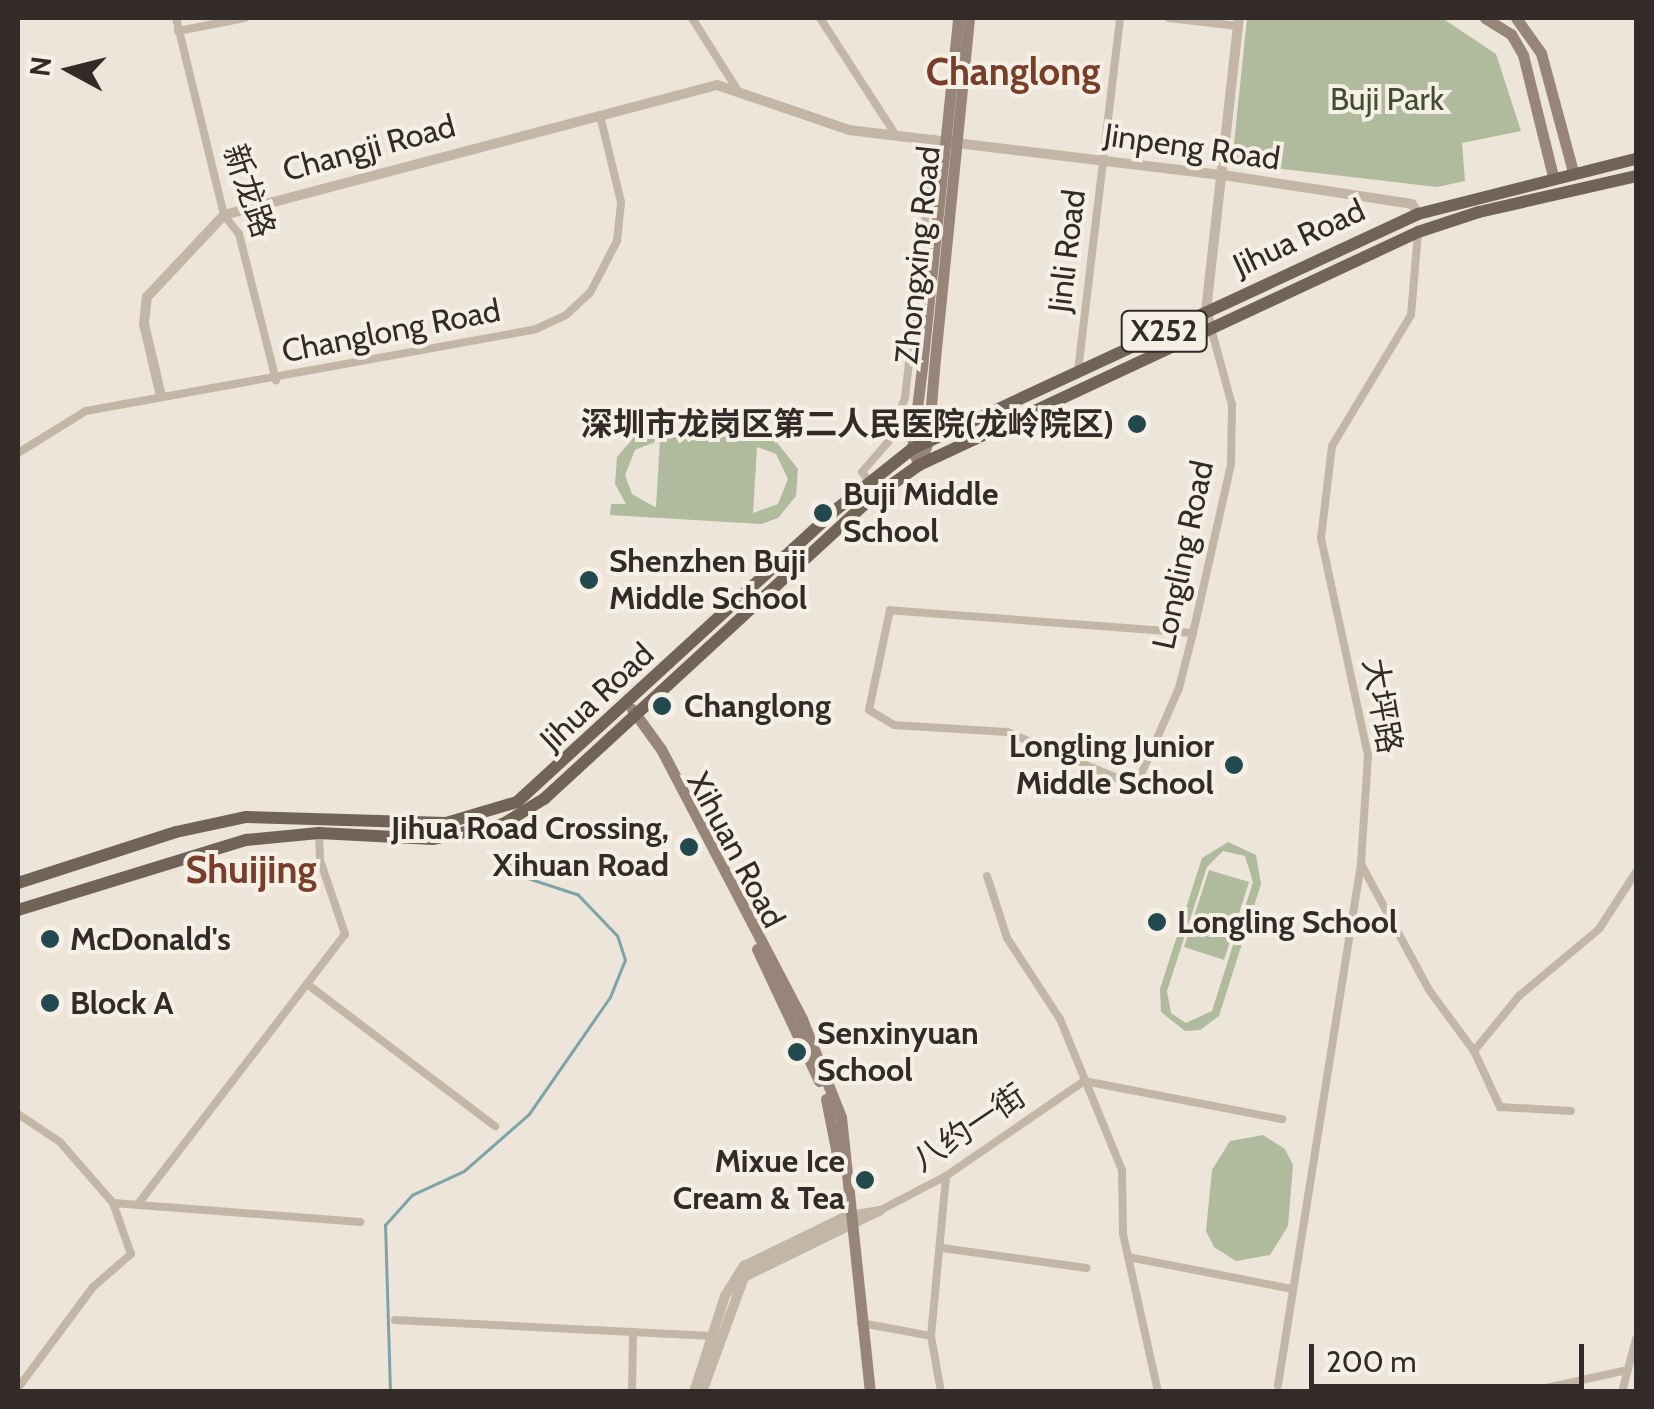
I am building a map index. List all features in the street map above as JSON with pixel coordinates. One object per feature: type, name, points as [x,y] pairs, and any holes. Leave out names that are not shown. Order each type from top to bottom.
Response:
[{"type":"main road","name":"Zhongxing Road","points":[[912,450],[928,368],[963,18]]},
{"type":"main road","points":[[1485,18],[1511,34],[1523,55],[1552,176]]},
{"type":"main road","points":[[1516,18],[1541,53],[1573,172]]},
{"type":"main road","name":"Jihua Road","points":[[18,910],[193,851],[319,833],[433,839],[503,824],[544,799],[869,481],[912,450],[1418,214],[1552,176],[1636,159]]},
{"type":"main road","name":"Jihua Road","points":[[18,884],[176,832],[246,817],[446,823],[488,814],[542,785],[633,714],[866,503],[919,465],[1418,232],[1636,176]]},
{"type":"main road","name":"Zhongxing Road","points":[[919,465],[928,441],[928,368]]},
{"type":"main road","points":[[912,450],[919,465]]},
{"type":"main road","name":"Xihuan Road","points":[[633,714],[743,919],[824,1094],[849,1222],[866,1392]]},
{"type":"main road","name":"Xihuan Road","points":[[849,1222],[866,1392]]},
{"type":"street","name":"新龙路","points":[[176,18],[224,215],[239,234],[276,380]]},
{"type":"street","points":[[178,32],[245,18]]},
{"type":"street","points":[[692,18],[736,88]]},
{"type":"street","points":[[820,18],[895,134]]},
{"type":"street","points":[[869,481],[862,472],[897,426],[904,398],[963,18]]},
{"type":"street","name":"Jinli Road","points":[[1078,371],[1120,18]]},
{"type":"street","points":[[1169,18],[1238,22],[1206,312],[1211,328]]},
{"type":"street","name":"Changji Road","points":[[224,215],[600,115],[717,86],[736,88]]},
{"type":"street","name":"Jinpeng Road","points":[[736,88],[849,130],[1223,176],[1412,204],[1418,214]]},
{"type":"street","name":"Changlong Road","points":[[18,453],[67,417],[161,396],[276,380],[536,328],[566,315],[590,293],[617,241],[621,202],[600,115]]},
{"type":"street","points":[[161,396],[144,324],[148,297],[224,215]]},
{"type":"street","name":"大坪路","points":[[1278,1385],[1361,864],[1368,755],[1325,571],[1325,498],[1340,428],[1411,315],[1418,232]]},
{"type":"street","name":"Longling Road","points":[[1193,633],[890,610],[869,710],[894,724],[1008,732],[1136,786],[1179,688],[1193,633],[1231,464],[1232,405],[1211,328]]},
{"type":"street","points":[[138,1204],[345,934],[320,860],[320,818]]},
{"type":"street","points":[[1361,864],[1429,990],[1474,1051],[1500,1107],[1570,1111]]},
{"type":"street","points":[[1474,1051],[1519,996],[1600,929],[1636,872]]},
{"type":"street","points":[[986,876],[1007,938],[1060,1019],[1122,1170],[1128,1257],[1158,1392]]},
{"type":"street","points":[[307,984],[495,1126]]},
{"type":"street","points":[[1084,1081],[1282,1119]]},
{"type":"street","name":"八约一街","points":[[879,1210],[946,1176],[1084,1081]]},
{"type":"street","points":[[18,1114],[60,1142],[114,1202],[131,1254],[103,1279],[18,1388]]},
{"type":"street","points":[[941,1392],[931,1336],[946,1176]]},
{"type":"street","points":[[114,1202],[360,1222]]},
{"type":"street","points":[[698,1392],[730,1284],[744,1266],[879,1210]]},
{"type":"street","points":[[698,1392],[744,1277],[849,1222]]},
{"type":"street","points":[[942,1248],[1087,1268]]},
{"type":"street","points":[[1128,1257],[1293,1289]]},
{"type":"street","points":[[395,1320],[712,1336]]},
{"type":"street","points":[[858,1323],[931,1336]]},
{"type":"street","points":[[632,1392],[633,1332]]},
{"type":"street","points":[[1622,1392],[1636,1339]]},
{"type":"street","points":[[1528,1392],[1627,1370]]},
{"type":"green space","name":"Buji Park","points":[[1247,18],[1442,18],[1496,54],[1521,131],[1462,143],[1465,181],[1437,187],[1232,163]]},
{"type":"green space","points":[[652,429],[775,440],[798,469],[796,496],[778,518],[761,524],[610,515],[611,504],[626,504],[615,484],[617,457],[635,436]],"holes":[[[660,440],[656,506],[655,507],[632,494],[625,475],[635,450]],[[757,447],[776,454],[788,479],[778,504],[753,513]]]},
{"type":"green space","points":[[1228,842],[1256,855],[1261,884],[1219,1016],[1200,1030],[1185,1031],[1161,1012],[1160,989],[1202,858]],"holes":[[[1223,851],[1245,856],[1253,882],[1212,1011],[1186,1023],[1171,1013],[1167,991],[1207,867]]]},
{"type":"green space","points":[[1209,870],[1249,882],[1224,960],[1184,947]]},
{"type":"green space","points":[[1263,1135],[1285,1149],[1293,1165],[1288,1226],[1270,1255],[1236,1261],[1214,1247],[1206,1231],[1212,1170],[1230,1141]]},
{"type":"waterway","points":[[390,1392],[385,1225],[412,1195],[464,1171],[529,1114],[610,997],[625,960],[617,936],[578,895],[520,876],[500,854]]},
{"type":"place","name":"深圳市龙岗区第二人民医院(龙岭院区)","points":[[1137,424]]},
{"type":"place","name":"Buji Middle School","points":[[823,513]]},
{"type":"place","name":"Shenzhen Buji Middle School","points":[[589,580]]},
{"type":"place","name":"Changlong","points":[[662,706]]},
{"type":"place","name":"Longling Junior Middle School","points":[[1234,765]]},
{"type":"place","name":"Jihua Road Crossing, Xihuan Road","points":[[689,847]]},
{"type":"place","name":"Longling School","points":[[1157,922]]},
{"type":"place","name":"McDonald's","points":[[50,939]]},
{"type":"place","name":"Block A","points":[[50,1003]]},
{"type":"place","name":"Senxinyuan School","points":[[797,1052]]},
{"type":"place","name":"Mixue Ice Cream & Tea","points":[[865,1180]]},
{"type":"district","name":"Changlong","points":[[1013,72]]},
{"type":"district","name":"Shuijing","points":[[251,870]]}]
